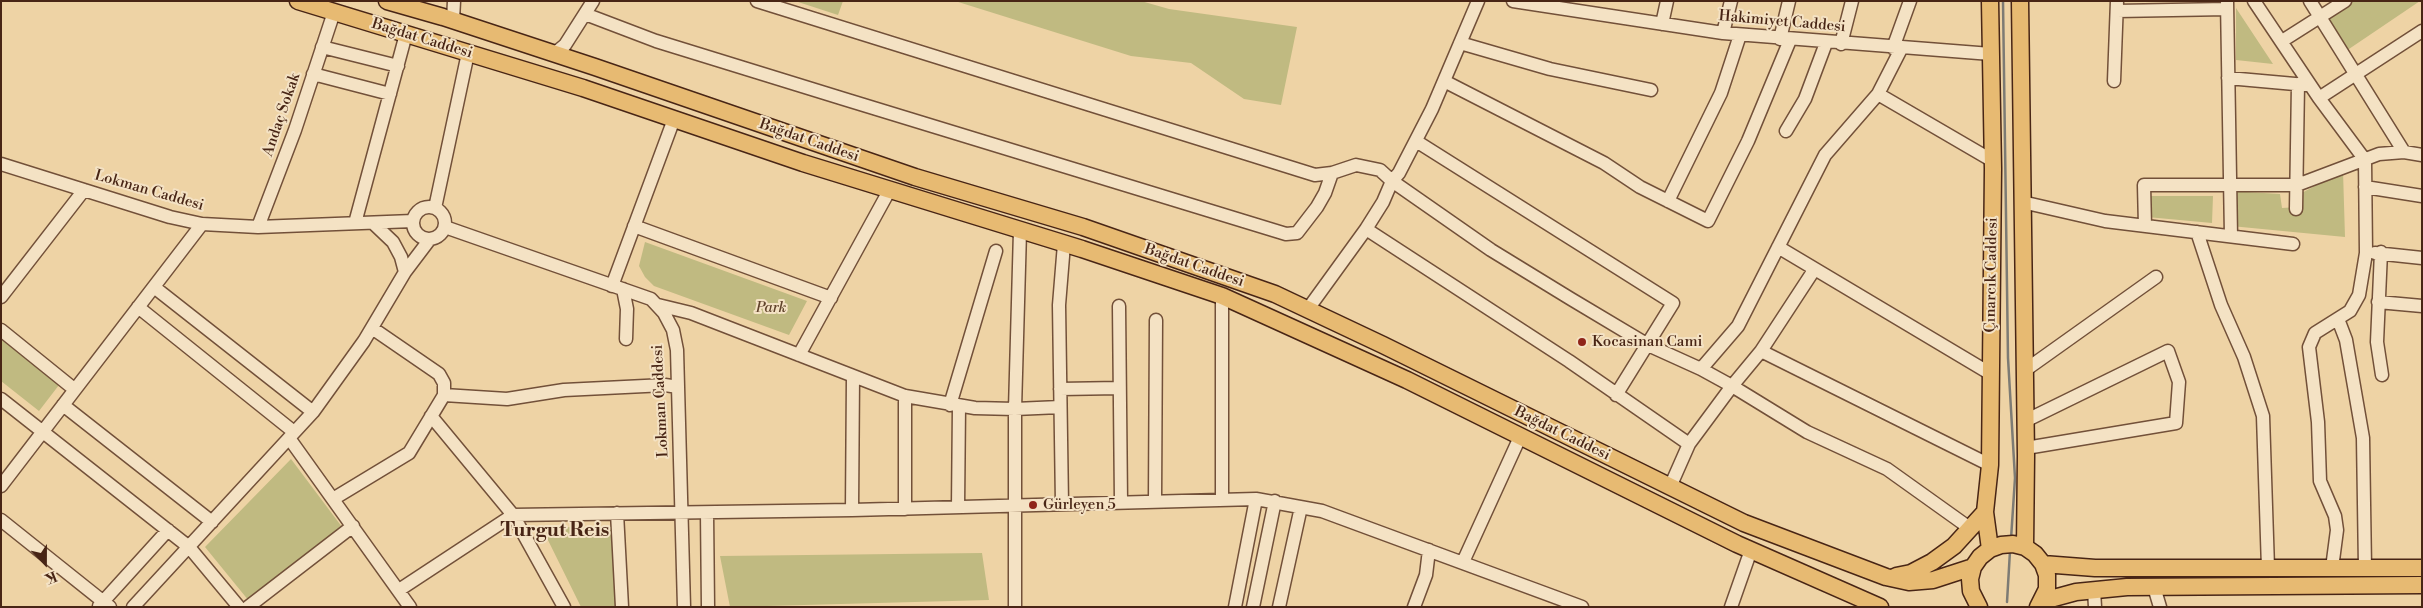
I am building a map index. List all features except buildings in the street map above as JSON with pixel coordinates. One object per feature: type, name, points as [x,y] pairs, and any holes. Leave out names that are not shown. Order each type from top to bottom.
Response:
[{"type":"main road","name":"Bağdat Caddesi","points":[[298,1],[468,53],[889,191],[1064,244],[1222,296],[1407,380],[1864,604],[1880,607]]},
{"type":"main road","name":"Bağdat Caddesi","points":[[387,1],[453,20],[915,177],[1083,227],[1275,294],[1744,523],[1886,577],[1910,582],[1933,580],[1973,567]]},
{"type":"main road","name":"Çınarcık Caddesi","points":[[1990,1],[1993,161],[1991,374],[1990,465],[1985,512],[1990,549]]},
{"type":"main road","name":"Çınarcık Caddesi","points":[[2020,1],[2026,421],[2025,547]]},
{"type":"main road","points":[[1886,577],[1910,573],[1932,562],[1954,546],[1985,512]]},
{"type":"main road","points":[[1979,607],[1971,591],[1970,579],[1973,567],[1980,557],[1990,549],[2001,545],[2013,544],[2025,547],[2035,554],[2043,564],[2047,576],[2047,589],[2041,604]]},
{"type":"main road","points":[[2043,564],[2095,568],[2422,568]]},
{"type":"main road","points":[[2041,604],[2076,592],[2094,599],[2154,587],[2422,585]]},
{"type":"street","points":[[453,20],[454,1]]},
{"type":"street","points":[[554,54],[565,45],[593,1]]},
{"type":"street","points":[[757,1],[1315,175],[1332,173],[1356,165],[1380,170],[1392,181],[1491,250],[1648,345],[1701,368],[1807,432],[1887,469],[1971,529]]},
{"type":"street","points":[[1308,309],[1366,230],[1383,202],[1392,181],[1400,173],[1444,81],[1478,1]]},
{"type":"street","name":"Hakimiyet Caddesi","points":[[1513,1],[1546,4],[1724,34],[1991,54]]},
{"type":"street","points":[[1600,14],[1604,1]]},
{"type":"street","points":[[1662,24],[1668,1]]},
{"type":"street","points":[[1724,34],[1731,1]]},
{"type":"street","points":[[1444,81],[1604,163],[1640,187],[1708,221],[1748,141],[1785,40],[1789,1]]},
{"type":"street","points":[[1841,44],[1852,1]]},
{"type":"street","points":[[1701,368],[1738,326],[1825,155],[1878,94],[1897,48],[1910,1]]},
{"type":"street","points":[[2310,1],[2404,152]]},
{"type":"street","points":[[2282,41],[2345,1]]},
{"type":"street","points":[[2253,2],[2282,41],[2319,98],[2365,160],[2366,253],[2357,301],[2350,311],[2315,333],[2309,347],[2318,422],[2320,482],[2335,516],[2337,530],[2332,568]]},
{"type":"street","points":[[2114,81],[2117,6],[2227,5],[2231,236]]},
{"type":"street","name":"Andaç Sokak","points":[[258,227],[334,12]]},
{"type":"street","points":[[585,14],[656,41],[815,91],[1286,234],[1297,233],[1317,207],[1325,193],[1332,173]]},
{"type":"street","points":[[2319,98],[2422,31]]},
{"type":"street","points":[[355,224],[406,34]]},
{"type":"street","points":[[1668,201],[1721,93],[1740,35]]},
{"type":"street","points":[[1460,43],[1550,69],[1651,90]]},
{"type":"street","points":[[1786,131],[1805,98],[1826,43]]},
{"type":"street","points":[[322,47],[398,66]]},
{"type":"street","points":[[435,208],[468,53]]},
{"type":"street","points":[[313,74],[390,94]]},
{"type":"street","points":[[2228,78],[2311,85]]},
{"type":"street","points":[[2296,209],[2298,84]]},
{"type":"street","points":[[1878,94],[1993,161]]},
{"type":"street","points":[[626,339],[627,309],[617,288],[634,226],[674,119]]},
{"type":"street","points":[[1416,141],[1672,303],[1616,395]]},
{"type":"street","points":[[2145,226],[2144,185],[2297,185],[2386,152],[2422,155]]},
{"type":"street","name":"Lokman Caddesi","points":[[1,164],[170,217],[202,224],[258,227],[413,221]]},
{"type":"street","points":[[2365,187],[2422,196]]},
{"type":"street","points":[[1,296],[84,190]]},
{"type":"street","points":[[800,355],[889,191]]},
{"type":"street","points":[[2022,202],[2105,221],[2293,244]]},
{"type":"street","points":[[133,607],[313,412],[372,328],[406,272],[430,239],[438,236],[445,227],[444,216],[435,208],[429,207],[420,210],[413,221],[417,234],[406,272]]},
{"type":"street","points":[[373,223],[393,242],[406,272]]},
{"type":"street","points":[[1,486],[202,224]]},
{"type":"street","points":[[634,226],[831,298]]},
{"type":"street","name":"Lokman Caddesi","points":[[445,227],[651,299],[669,322],[675,340],[678,387],[684,607]]},
{"type":"street","points":[[1366,230],[1568,361],[1689,444]]},
{"type":"street","points":[[1015,607],[1015,409],[1020,231]]},
{"type":"street","points":[[2197,232],[2221,305],[2244,357],[2263,416],[2268,568]]},
{"type":"street","points":[[417,234],[430,239]]},
{"type":"street","points":[[1062,504],[1059,305],[1064,244]]},
{"type":"street","points":[[1778,247],[1991,374]]},
{"type":"street","points":[[958,508],[954,405],[996,251]]},
{"type":"street","points":[[2366,253],[2381,252],[2422,258]]},
{"type":"street","points":[[2381,252],[2377,342],[2382,374]]},
{"type":"street","points":[[1670,487],[1689,444],[1732,386],[1761,351],[1814,270]]},
{"type":"street","points":[[2024,371],[2156,277]]},
{"type":"street","points":[[154,287],[313,412]]},
{"type":"street","points":[[1222,296],[1222,500]]},
{"type":"street","points":[[2378,302],[2422,306]]},
{"type":"street","points":[[658,306],[691,313],[905,396],[954,405],[1015,409],[1060,407]]},
{"type":"street","points":[[1118,306],[1121,502]]},
{"type":"street","points":[[138,307],[292,435],[333,499],[410,607]]},
{"type":"street","points":[[2338,319],[2346,340],[2363,438],[2365,568]]},
{"type":"street","points":[[1155,501],[1156,320]]},
{"type":"street","points":[[333,499],[409,453],[444,395],[444,383],[439,374],[372,328]]},
{"type":"street","points":[[1,330],[74,389]]},
{"type":"street","points":[[1761,351],[1990,465]]},
{"type":"street","points":[[2026,421],[2168,351],[2179,382],[2176,423],[2026,448]]},
{"type":"street","points":[[852,510],[853,376]]},
{"type":"street","points":[[444,395],[507,399],[564,390],[665,385],[678,387]]},
{"type":"street","points":[[1060,388],[1120,388]]},
{"type":"street","points":[[905,396],[905,509]]},
{"type":"street","points":[[1,399],[189,547],[239,607]]},
{"type":"street","points":[[63,405],[212,522]]},
{"type":"street","points":[[431,416],[513,514],[564,607]]},
{"type":"street","points":[[1463,562],[1520,436]]},
{"type":"street","points":[[1235,607],[1256,499]]},
{"type":"street","points":[[398,590],[513,514],[707,513],[958,508],[1256,499],[1322,511],[1463,562],[1561,603],[1582,607]]},
{"type":"street","points":[[1253,607],[1275,502]]},
{"type":"street","points":[[1279,607],[1301,507]]},
{"type":"street","points":[[707,513],[708,607]]},
{"type":"street","points":[[617,514],[622,607]]},
{"type":"street","points":[[1,520],[104,605],[168,530]]},
{"type":"street","points":[[248,607],[352,526]]},
{"type":"street","points":[[1414,607],[1426,575],[1429,550]]},
{"type":"street","points":[[1731,607],[1751,550]]},
{"type":"street","points":[[2154,587],[2160,607]]},
{"type":"green space","points":[[795,1],[843,1],[838,15]]},
{"type":"green space","points":[[955,1],[1141,1],[1169,9],[1297,27],[1281,105],[1244,99],[1191,63],[1131,56]]},
{"type":"green space","points":[[2353,1],[2420,1],[2346,51],[2325,19]]},
{"type":"green space","points":[[2236,8],[2273,64],[2236,60]]},
{"type":"green space","points":[[2343,171],[2345,237],[2231,226],[2230,191],[2280,194],[2282,208],[2298,207],[2296,196]]},
{"type":"green space","points":[[2146,196],[2213,196],[2212,223],[2147,217]]},
{"type":"green space","name":"Park","points":[[645,242],[807,301],[789,335],[654,286],[645,277],[639,266]]},
{"type":"green space","points":[[1,336],[59,385],[39,411],[1,381]]},
{"type":"green space","points":[[291,459],[342,527],[249,601],[205,547]]},
{"type":"green space","points":[[611,526],[616,607],[581,607],[542,528]]},
{"type":"green space","points":[[982,553],[989,600],[730,607],[720,556]]},
{"type":"waterway","points":[[2003,1],[2008,358],[2015,478],[2011,539]]},
{"type":"waterway","points":[[2007,602],[2010,551]]},
{"type":"place","name":"Kocasinan Cami","points":[[1582,342]]},
{"type":"place","name":"Gürleyen 5","points":[[1033,505]]},
{"type":"district","name":"Turgut Reis","points":[[555,531]]}]
